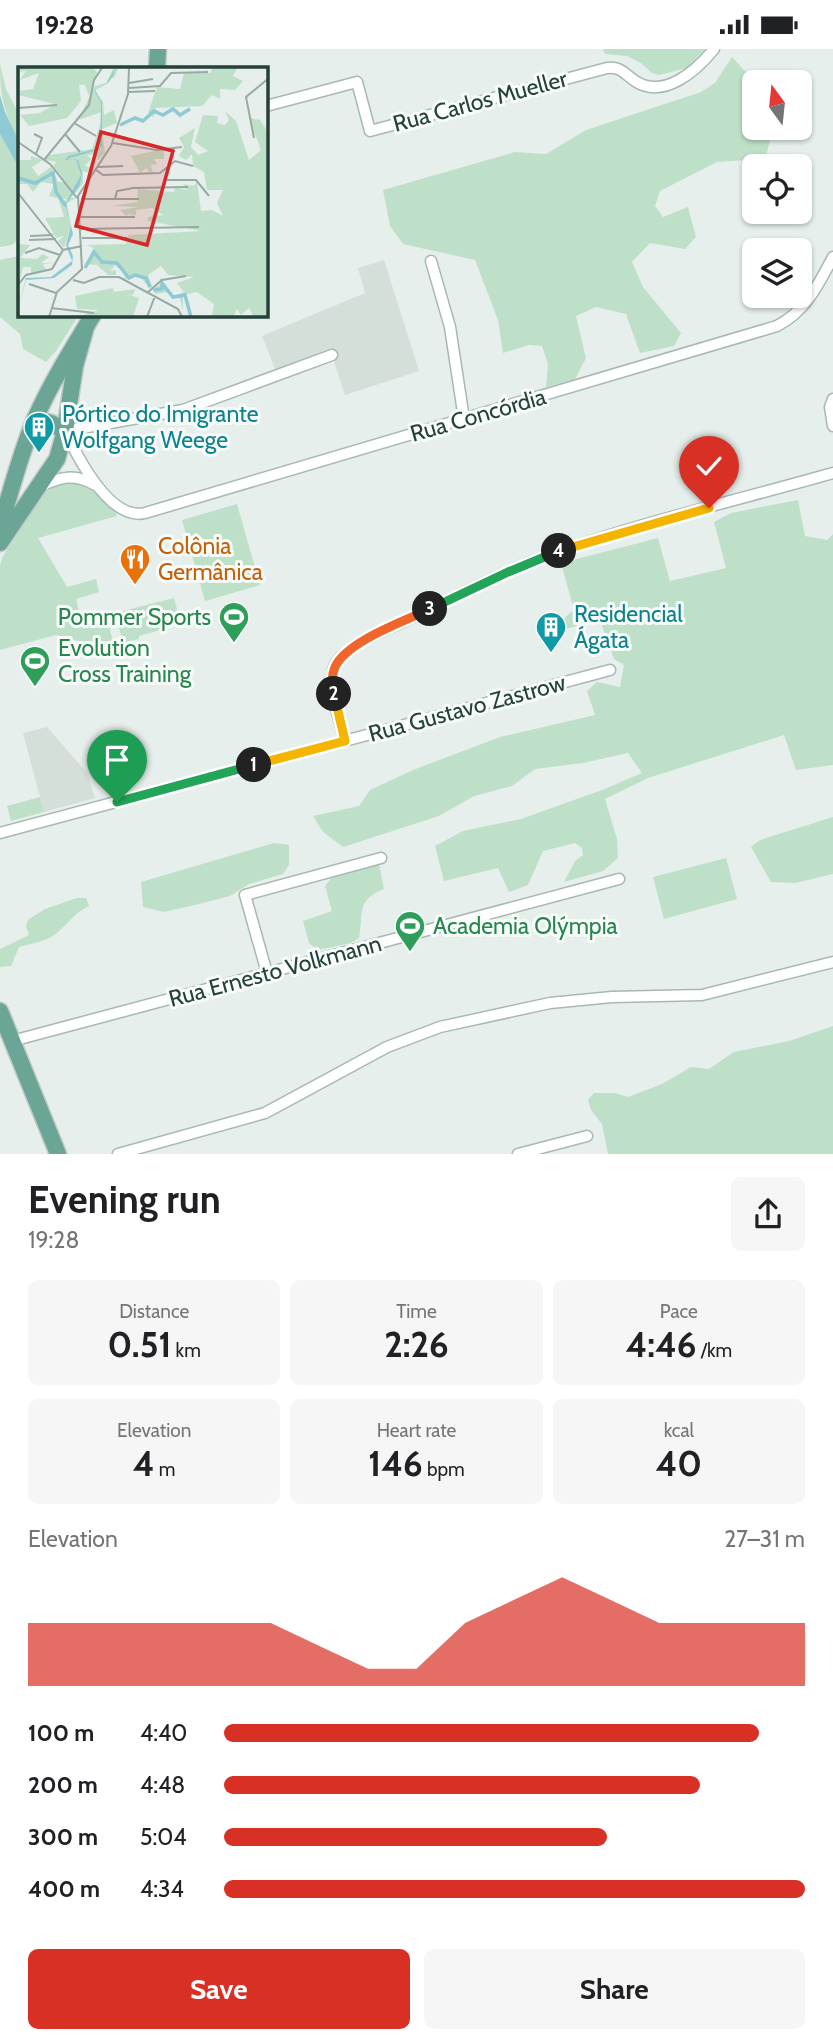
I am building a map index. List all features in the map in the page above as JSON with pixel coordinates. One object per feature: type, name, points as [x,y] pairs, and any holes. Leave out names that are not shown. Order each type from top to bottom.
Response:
[{"type":"main road","points":[[157,67],[158,49]]},
{"type":"main road","points":[[0,527],[35,419],[89,321]]},
{"type":"main road","points":[[0,543],[57,459],[65,431],[75,366],[89,321]]},
{"type":"main road","points":[[35,419],[46,421],[65,431]]},
{"type":"main road","points":[[15,477],[26,486],[41,486]]},
{"type":"main road","points":[[0,1011],[58,1154]]},
{"type":"street","name":"Rua Carlos Mueller","points":[[268,105],[357,82],[370,131],[607,68],[619,68],[642,85],[665,85],[689,75],[714,49]]},
{"type":"street","name":"Rua Concórdia","points":[[41,486],[56,479],[75,476],[83,478],[98,487],[124,510],[139,514],[777,326],[802,309],[833,257]]},
{"type":"street","points":[[431,261],[450,327],[464,419]]},
{"type":"street","points":[[65,431],[183,410],[332,355]]},
{"type":"street","points":[[833,399],[830,407],[833,426]]},
{"type":"street","name":"Rua Concórdia","points":[[65,431],[98,487]]},
{"type":"street","points":[[345,741],[332,688],[332,675],[336,664],[345,655],[369,639],[508,572],[556,552],[833,473]]},
{"type":"street","name":"Rua Gustavo Zastrow","points":[[0,833],[610,670]]},
{"type":"street","points":[[267,973],[245,895],[380,858]]},
{"type":"street","name":"Rua Ernesto Volkmann","points":[[12,1041],[619,879]]},
{"type":"street","points":[[118,1154],[265,1113],[387,1047],[440,1027],[550,1003],[612,997],[702,995],[833,962]]},
{"type":"street","points":[[518,1154],[587,1136]]},
{"type":"shaded area","points":[[384,260],[419,371],[345,395],[330,349],[276,371],[262,336],[365,293],[358,268]]},
{"type":"shaded area","points":[[47,727],[87,773],[95,798],[44,812],[23,733]]},
{"type":"green space","points":[[603,49],[705,49],[687,68],[659,75],[627,56],[605,54]]},
{"type":"green space","points":[[732,57],[744,70],[742,140],[770,140],[766,154],[742,154],[742,160],[717,162],[660,191],[655,206],[663,217],[688,207],[696,237],[685,249],[650,243],[632,262],[643,287],[681,333],[674,346],[640,353],[626,314],[596,307],[576,316],[586,358],[575,379],[546,387],[548,364],[542,346],[529,345],[503,353],[498,320],[475,260],[403,244],[390,226],[383,190],[515,152],[546,154],[586,130],[701,92],[715,83]]},
{"type":"green space","points":[[0,64],[6,89],[18,112],[18,139],[4,104]]},
{"type":"green space","points":[[0,134],[18,166],[18,240],[12,245],[0,247]]},
{"type":"green space","points":[[18,256],[18,317],[78,317],[46,362],[23,349],[20,334],[0,317],[0,260]]},
{"type":"green space","points":[[73,483],[98,495],[110,505],[117,516],[38,538],[67,587],[96,579],[99,592],[76,599],[81,619],[105,613],[115,648],[90,655],[86,643],[56,635],[0,650],[0,565],[3,556],[44,493],[56,486]]},
{"type":"green space","points":[[798,500],[805,536],[827,540],[833,534],[833,765],[796,770],[784,735],[648,778],[605,799],[617,839],[618,858],[603,871],[564,882],[575,861],[583,855],[582,848],[575,843],[543,851],[528,885],[509,892],[498,868],[444,881],[435,846],[463,831],[521,819],[642,773],[628,753],[583,763],[535,769],[512,786],[474,796],[439,816],[343,847],[323,832],[313,816],[359,806],[370,790],[413,770],[500,737],[595,715],[587,691],[597,682],[620,687],[624,665],[614,659],[600,620],[565,629],[565,617],[574,610],[561,563],[658,538],[670,581],[726,568],[714,522],[731,513]]},
{"type":"green space","points":[[237,504],[260,585],[205,601],[182,520]]},
{"type":"green space","points":[[174,598],[181,624],[123,643],[115,613]]},
{"type":"green space","points":[[40,797],[44,812],[11,821],[7,806]]},
{"type":"green space","points":[[833,817],[833,874],[795,883],[771,882],[751,847],[760,840]]},
{"type":"green space","points":[[274,843],[289,845],[289,865],[283,874],[249,884],[230,896],[195,905],[164,912],[143,907],[141,882]]},
{"type":"green space","points":[[726,858],[737,899],[664,919],[653,877]]},
{"type":"green space","points":[[379,864],[384,889],[375,893],[365,903],[359,938],[351,943],[318,950],[309,943],[303,921],[332,911],[325,886],[332,877]]},
{"type":"green space","points":[[77,898],[86,898],[89,906],[53,936],[19,947],[11,966],[0,967],[0,949],[29,935],[26,926],[28,920],[45,909]]},
{"type":"green space","points":[[833,1026],[833,1154],[608,1154],[602,1124],[591,1110],[588,1100],[594,1093],[615,1093],[628,1097],[662,1084],[691,1067],[709,1069],[734,1052],[789,1041]]},
{"type":"water","points":[[0,95],[18,139],[18,166],[0,134]]},
{"type":"place","name":"Pórtico do Imigrante Wolfgang Weege","points":[[39,454]]},
{"type":"place","name":"Colônia Germânica","points":[[135,586]]},
{"type":"place","name":"Pommer Sports","points":[[234,644]]},
{"type":"place","name":"Residencial Ágata","points":[[551,654]]},
{"type":"place","name":"Evolution Cross Training","points":[[35,688]]},
{"type":"place","name":"Academia Olýmpia","points":[[410,953]]},
{"type":"route","points":[[117,802],[345,741],[332,688],[332,675],[336,664],[359,645],[508,572],[556,552],[709,508]]}]
